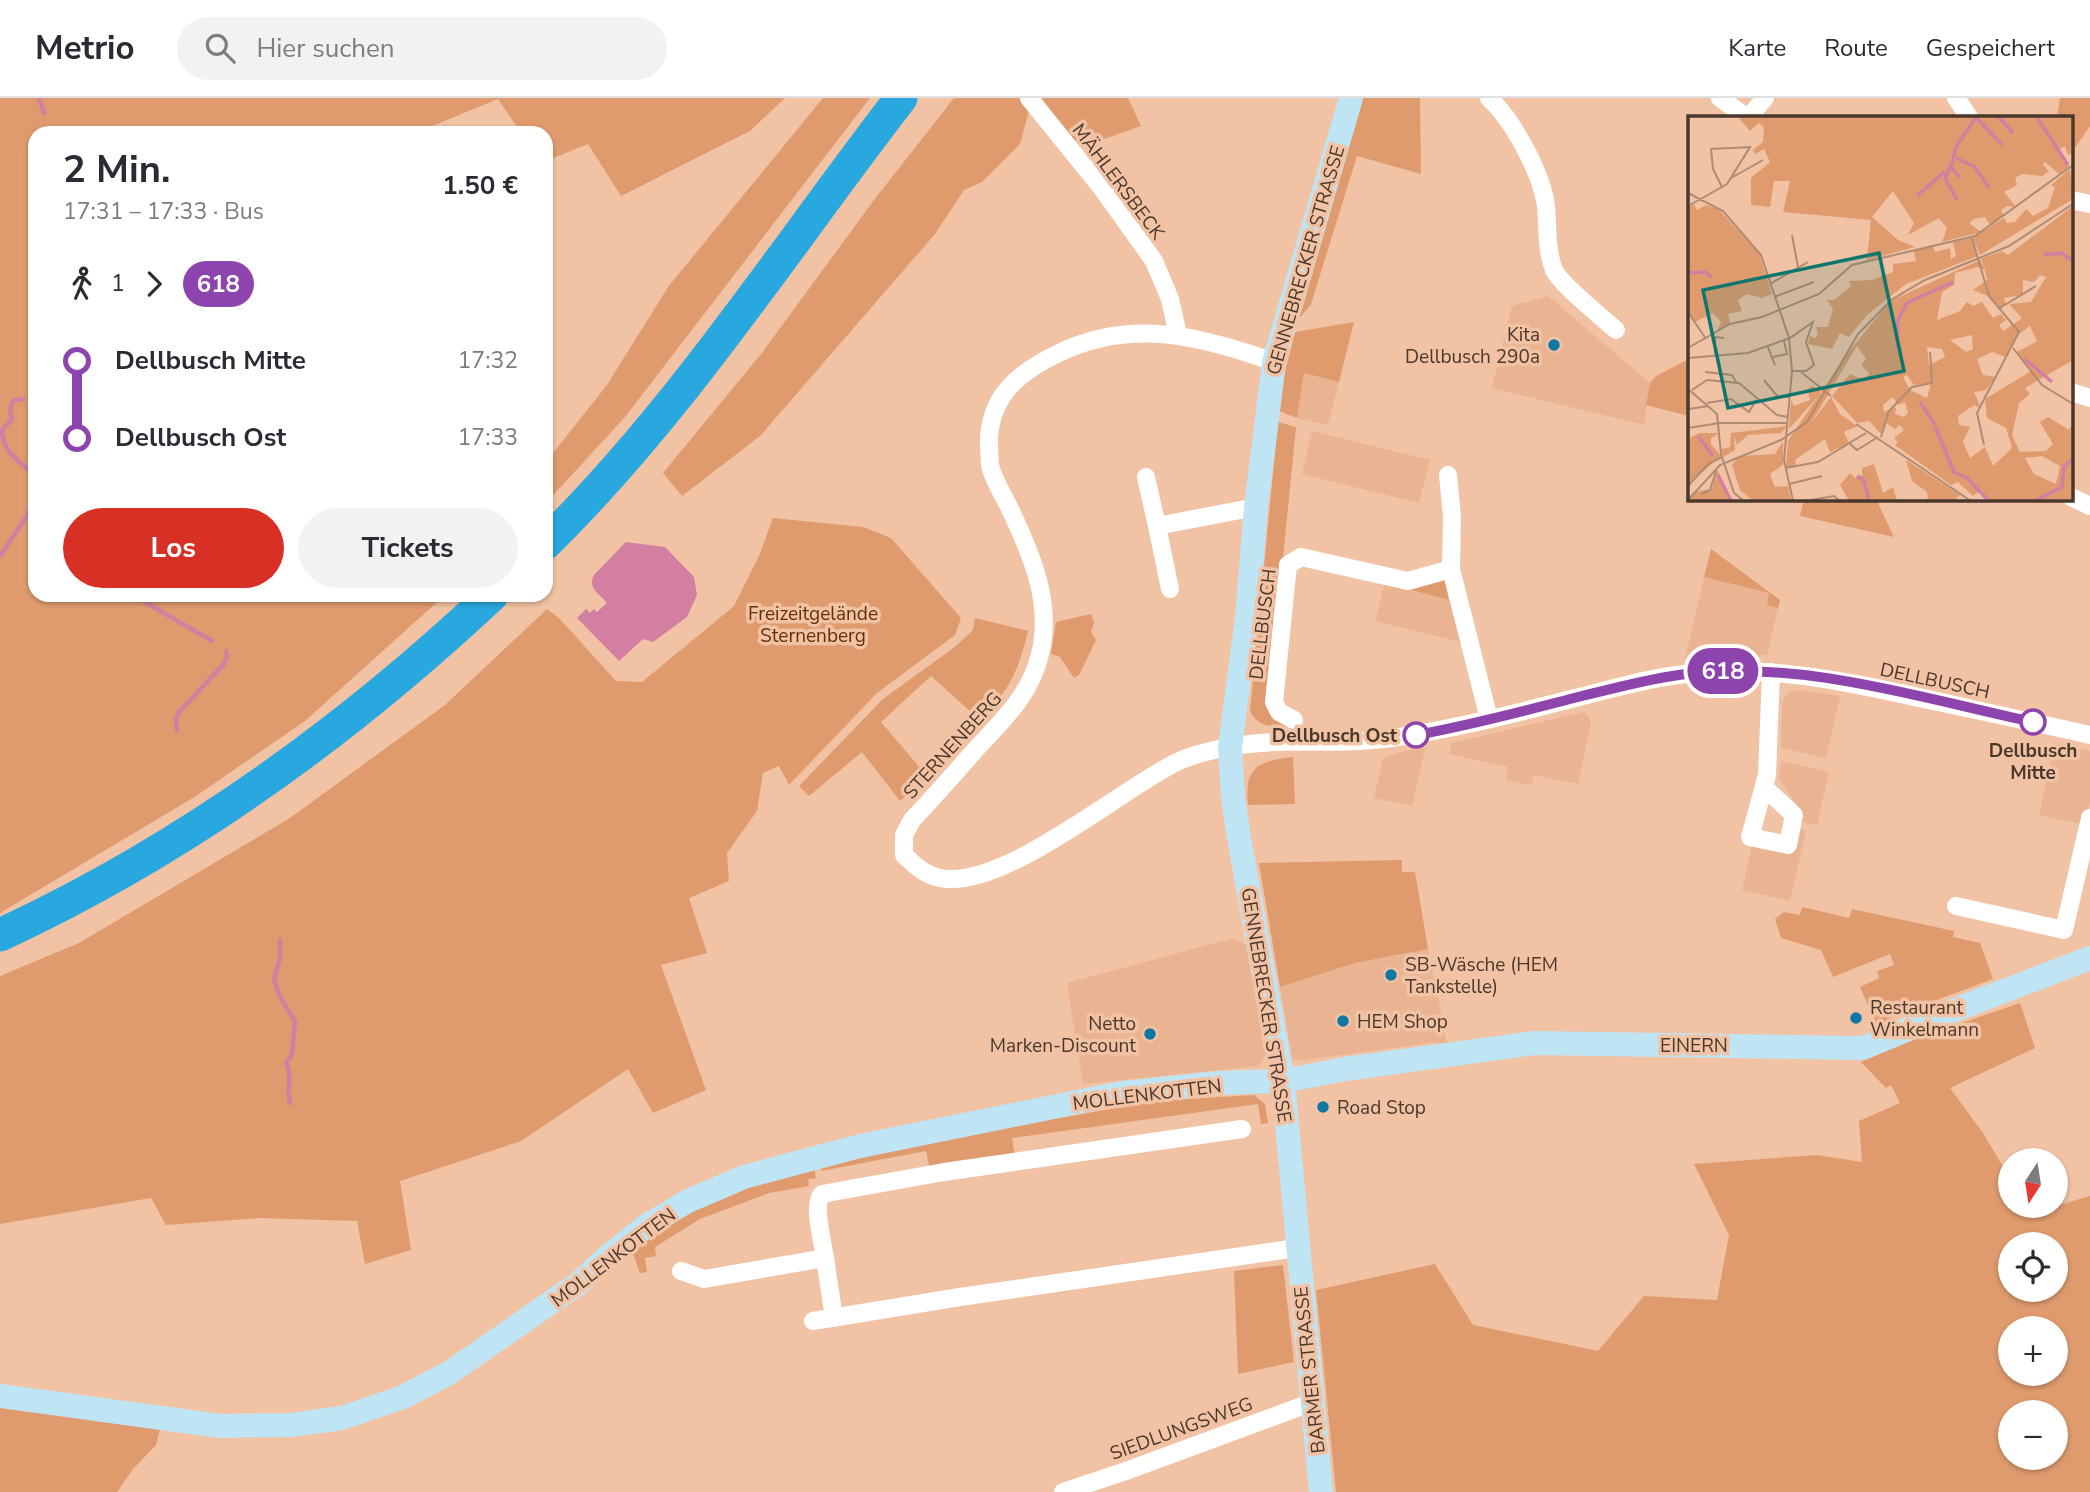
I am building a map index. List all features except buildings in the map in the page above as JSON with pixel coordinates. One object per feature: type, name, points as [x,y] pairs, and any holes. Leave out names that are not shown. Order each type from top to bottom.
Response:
[{"type":"highway","points":[[553,507],[625,427],[708,325],[876,98]]},
{"type":"highway","points":[[553,536],[613,473],[655,423],[754,297],[901,98]]},
{"type":"highway","points":[[0,918],[113,857],[219,790],[344,699],[404,651],[458,602]]},
{"type":"highway","points":[[0,935],[117,873],[270,776],[374,698],[484,602]]},
{"type":"main road","name":"GENNEBRECKER STRASSE","points":[[1297,1248],[1283,1081],[1239,838],[1230,747],[1247,617],[1256,507],[1274,362],[1351,98]]},
{"type":"main road","name":"EINERN","points":[[1283,1081],[1345,1069],[1534,1043],[1863,1048],[1952,1010],[2090,958]]},
{"type":"main road","name":"MOLLENKOTTEN","points":[[0,1396],[220,1426],[291,1425],[342,1418],[402,1397],[449,1373],[579,1283],[649,1224],[688,1201],[744,1177],[860,1146],[1122,1093],[1208,1084],[1283,1081]]},
{"type":"main road","name":"BARMER STRASSE","points":[[1297,1248],[1321,1492]]},
{"type":"street","name":"MÄHLERSBECK","points":[[1030,98],[1101,187],[1154,261],[1170,299],[1178,335]]},
{"type":"street","points":[[1489,98],[1519,135],[1539,182],[1545,203],[1550,257],[1555,272],[1616,330]]},
{"type":"street","points":[[1720,98],[1746,116]]},
{"type":"street","points":[[1748,116],[1765,98]]},
{"type":"street","points":[[1956,98],[1968,116]]},
{"type":"street","points":[[2072,200],[2090,204]]},
{"type":"street","name":"STERNENBERG","points":[[1230,747],[1179,761],[1079,826],[983,873],[958,879],[939,878],[920,871],[904,855],[904,835],[912,820],[1010,714],[1033,677],[1041,653],[1045,619],[1038,576],[990,467],[989,428],[1000,400],[1009,386],[1024,372],[1080,343],[1117,334],[1178,335],[1225,346],[1274,362]]},
{"type":"street","points":[[2072,392],[2090,398]]},
{"type":"street","points":[[1448,475],[1452,517],[1451,569],[1489,719]]},
{"type":"street","points":[[1146,477],[1170,589]]},
{"type":"street","points":[[2072,497],[2090,506]]},
{"type":"street","points":[[1157,526],[1256,507]]},
{"type":"street","name":"DELLBUSCH","points":[[1294,720],[1279,712],[1274,702],[1288,565],[1301,556],[1408,582],[1451,569]]},
{"type":"street","name":"DELLBUSCH","points":[[1230,747],[1279,742],[1394,738],[1489,719],[1644,681],[1727,671],[1830,678],[2090,735]]},
{"type":"street","points":[[1765,788],[1771,672]]},
{"type":"street","points":[[1956,906],[2064,930],[2090,818]]},
{"type":"street","points":[[834,1318],[817,1207],[818,1198],[822,1194],[931,1174],[1242,1129]]},
{"type":"street","points":[[813,1321],[1297,1248]]},
{"type":"street","points":[[681,1271],[704,1279],[825,1258]]},
{"type":"street","name":"SIEDLUNGSWEG","points":[[1063,1492],[1126,1472],[1313,1402]]},
{"type":"shaded area","name":"Kita Dellbusch 290a","points":[[1548,296],[1650,383],[1644,425],[1492,388],[1512,306]]},
{"type":"shaded area","points":[[1304,373],[1339,382],[1328,425],[1297,418]]},
{"type":"shaded area","points":[[1312,431],[1430,460],[1419,503],[1302,474]]},
{"type":"shaded area","points":[[626,542],[665,547],[694,577],[697,595],[687,617],[653,642],[643,639],[619,661],[577,618],[586,609],[590,613],[594,609],[597,612],[607,603],[595,590],[592,580]]},
{"type":"shaded area","points":[[1704,577],[1770,593],[1767,605],[1778,608],[1767,655],[1685,659]]},
{"type":"shaded area","points":[[1385,583],[1449,600],[1461,642],[1375,621]]},
{"type":"shaded area","points":[[1800,690],[1840,696],[1826,758],[1781,748],[1782,704],[1791,692]]},
{"type":"shaded area","points":[[1584,712],[1591,721],[1578,784],[1534,775],[1531,785],[1506,780],[1508,767],[1449,754],[1452,743]]},
{"type":"shaded area","points":[[2054,743],[2090,751],[2090,800],[2085,825],[2039,815]]},
{"type":"shaded area","points":[[1425,748],[1412,806],[1374,798],[1383,758]]},
{"type":"shaded area","points":[[1781,761],[1829,772],[1817,825],[1800,822],[1802,812],[1779,779]]},
{"type":"shaded area","points":[[1799,829],[1806,831],[1790,901],[1742,890],[1753,842],[1794,851]]},
{"type":"shaded area","points":[[1234,938],[1249,947],[1266,1054],[1258,1066],[1083,1084],[1067,983]]},
{"type":"shaded area","points":[[1428,949],[1447,1043],[1297,1061],[1292,1058],[1280,987],[1355,963]]},
{"type":"green space","points":[[0,98],[785,98],[750,131],[621,196],[588,144],[553,158],[553,126],[516,126],[498,99],[432,126],[28,126],[28,602],[437,602],[305,721],[196,796],[0,913]]},
{"type":"green space","points":[[823,98],[870,98],[625,417],[553,495],[553,453],[607,385],[668,287]]},
{"type":"green space","points":[[954,98],[1019,98],[1029,110],[1020,144],[982,182],[964,190],[935,234],[760,436],[682,496],[663,473],[761,354],[874,200]]},
{"type":"green space","points":[[1042,98],[1128,98],[1141,126],[1076,149]]},
{"type":"green space","points":[[1363,98],[1420,98],[1421,174],[1357,156],[1311,304],[1299,319]]},
{"type":"green space","points":[[2060,98],[2090,98],[2090,126],[2072,153],[2072,116],[2057,116]]},
{"type":"green space","points":[[1354,322],[1339,382],[1304,373],[1297,418],[1279,411],[1283,380],[1295,332]]},
{"type":"green space","points":[[1688,360],[1688,416],[1646,405],[1650,383],[1656,376]]},
{"type":"green space","points":[[1278,422],[1296,427],[1269,698],[1297,726],[1276,727],[1259,722],[1250,711]]},
{"type":"green space","points":[[1804,500],[1876,500],[1894,537],[1800,516]]},
{"type":"green space","name":"Freizeitgelände Sternenberg","points":[[773,518],[863,527],[891,538],[961,618],[955,635],[877,693],[789,785],[779,766],[763,773],[757,811],[727,853],[729,881],[689,898],[707,953],[661,965],[706,1090],[653,1113],[628,1069],[521,1141],[400,1181],[411,1250],[365,1264],[357,1221],[260,1218],[166,1225],[151,1198],[0,1224],[0,976],[79,943],[290,818],[445,705],[547,609],[559,618],[616,681],[642,682],[734,606],[759,556]]},
{"type":"green space","points":[[1711,549],[1780,600],[1778,608],[1767,605],[1769,593],[1704,577]]},
{"type":"green space","points":[[1444,575],[1449,600],[1385,583]]},
{"type":"green space","points":[[1091,614],[1094,623],[1091,632],[1096,640],[1079,675],[1074,678],[1060,657],[1051,654],[1056,622]]},
{"type":"green space","points":[[975,618],[1028,631],[1011,680],[981,721],[931,676],[881,722],[927,776],[900,801],[862,752],[809,796],[799,786],[883,699],[956,646],[973,630]]},
{"type":"green space","points":[[1293,757],[1295,804],[1248,805],[1248,782],[1256,768],[1271,761]]},
{"type":"green space","points":[[1402,860],[1402,872],[1415,872],[1428,949],[1355,963],[1280,987],[1259,863]]},
{"type":"green space","points":[[1802,907],[1849,918],[1852,909],[1954,931],[1953,937],[1980,943],[1993,979],[1891,1017],[1888,1026],[1879,1030],[1860,987],[1879,978],[1877,971],[1894,965],[1890,954],[1833,977],[1821,950],[1781,938],[1775,919],[1784,912],[1800,915]]},
{"type":"green space","points":[[2020,1003],[2035,1048],[1950,1088],[1998,1158],[1998,1218],[2068,1218],[2068,1202],[2090,1196],[2090,1492],[1336,1492],[1316,1290],[1435,1264],[1473,1325],[1598,1351],[1644,1296],[1717,1300],[1729,1235],[1694,1164],[1817,1155],[1862,1162],[1859,1121],[1900,1103],[1891,1085],[1886,1088],[1861,1062],[1906,1042]]},
{"type":"green space","points":[[1254,1095],[1265,1104],[1268,1123],[1261,1124],[1258,1104],[1012,1138],[1015,1158],[930,1171],[926,1151],[821,1171],[820,1166],[933,1140],[1128,1106],[1170,1100]]},
{"type":"green space","points":[[814,1168],[816,1178],[808,1179],[809,1186],[769,1193],[700,1219],[655,1247],[656,1256],[645,1258],[647,1272],[640,1273],[632,1251],[673,1222],[718,1199],[765,1181]]},
{"type":"green space","points":[[1283,1265],[1294,1362],[1238,1374],[1234,1271]]},
{"type":"green space","points":[[0,1406],[160,1429],[156,1445],[133,1469],[117,1492],[0,1492]]},
{"type":"waterway","points":[[39,98],[44,113]]},
{"type":"waterway","points":[[23,399],[14,400],[10,409],[12,419],[2,430],[7,448],[28,469]]},
{"type":"waterway","points":[[0,556],[28,514]]},
{"type":"waterway","points":[[145,602],[212,641]]},
{"type":"waterway","points":[[177,730],[176,719],[179,712],[224,664],[226,651]]},
{"type":"waterway","points":[[280,940],[280,958],[274,979],[279,995],[295,1021],[292,1055],[286,1063],[290,1103]]},
{"type":"bus line","name":"618","points":[[1416,735],[1644,681],[1727,671],[1830,678],[2033,722]]},
{"type":"place","name":"Kita Dellbusch 290a","points":[[1554,345]]},
{"type":"place","name":"Dellbusch Mitte","points":[[2033,722]]},
{"type":"place","name":"Dellbusch Ost","points":[[1416,735]]},
{"type":"place","name":"SB-Wäsche (HEM Tankstelle)","points":[[1391,975]]},
{"type":"place","name":"Restaurant Winkelmann","points":[[1856,1018]]},
{"type":"place","name":"HEM Shop","points":[[1343,1021]]},
{"type":"place","name":"Netto Marken-Discount","points":[[1150,1034]]},
{"type":"place","name":"Road Stop","points":[[1323,1107]]}]
